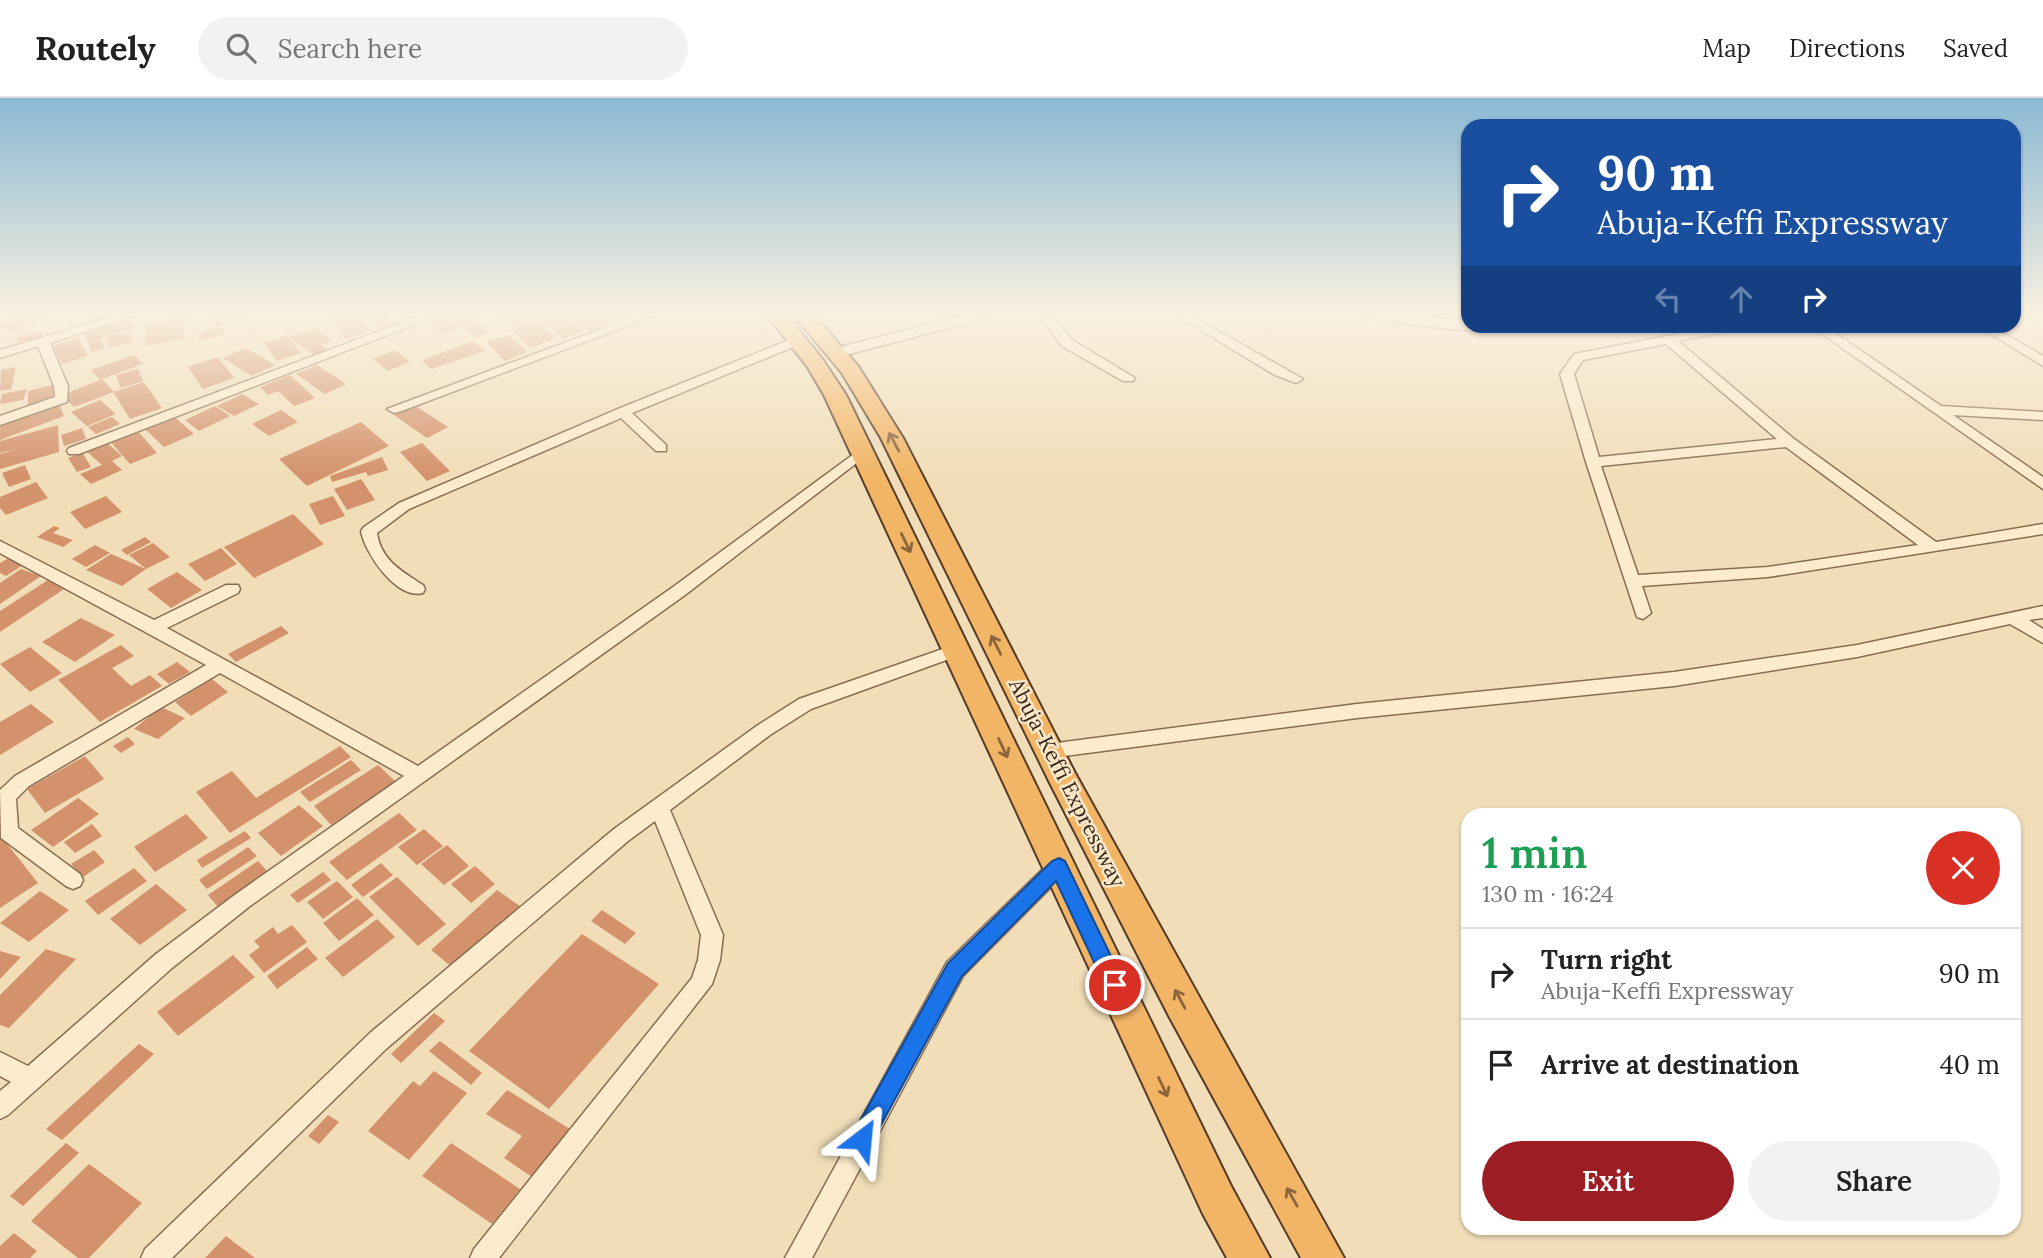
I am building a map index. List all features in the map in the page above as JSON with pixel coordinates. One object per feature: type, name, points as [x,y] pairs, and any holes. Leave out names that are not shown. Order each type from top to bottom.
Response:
[{"type":"highway","name":"Abuja-Keffi Expressway","points":[[822,368],[1217,1200],[1249,1258]]},
{"type":"highway","name":"Abuja-Keffi Expressway","points":[[848,368],[892,438],[1049,751],[1182,1004],[1323,1258]]},
{"type":"street","points":[[0,421],[62,399],[61,386],[54,368]]},
{"type":"street","points":[[74,450],[292,368]]},
{"type":"street","points":[[394,410],[507,368]]},
{"type":"street","points":[[417,589],[381,566],[370,544],[369,531],[404,506],[623,412],[715,368]]},
{"type":"street","points":[[1111,368],[1128,378]]},
{"type":"street","points":[[1272,368],[1296,379]]},
{"type":"street","points":[[1570,368],[1567,374],[1593,462],[1643,613]]},
{"type":"street","points":[[1702,368],[1789,442],[1933,548]]},
{"type":"street","points":[[1878,368],[2043,484]]},
{"type":"street","points":[[1938,410],[2043,416]]},
{"type":"street","points":[[623,412],[661,448]]},
{"type":"street","points":[[1593,462],[1789,442]]},
{"type":"street","points":[[0,1107],[164,961],[243,900],[679,591],[862,452]]},
{"type":"street","points":[[1633,581],[1768,572],[1933,548],[2026,530],[2043,530]]},
{"type":"street","points":[[0,546],[154,627],[418,775]]},
{"type":"street","points":[[154,627],[232,589]]},
{"type":"street","points":[[1049,751],[1357,711],[1674,679],[1857,651],[2043,612]]},
{"type":"street","points":[[2013,618],[2043,637]]},
{"type":"street","points":[[153,1258],[377,1041],[621,835],[764,730],[805,704],[957,650]]},
{"type":"street","points":[[73,880],[8,832],[6,796],[22,781],[220,666]]},
{"type":"street","points":[[482,1258],[701,984],[712,935],[659,807]]},
{"type":"street","points":[[798,1258],[955,970],[1059,866]]},
{"type":"street","points":[[0,1063],[30,1080]]},
{"type":"building","points":[[16,368],[11,389],[0,391],[1,370]]},
{"type":"building","points":[[132,368],[102,379],[114,392],[74,407],[62,395],[100,380],[91,370]]},
{"type":"building","points":[[189,368],[226,368],[234,378],[203,389]]},
{"type":"building","points":[[239,368],[268,368],[252,376]]},
{"type":"building","points":[[310,368],[322,368],[346,384],[325,394],[296,374]]},
{"type":"building","points":[[138,369],[143,381],[121,388],[116,375]]},
{"type":"building","points":[[290,375],[315,398],[294,406],[278,391],[268,395],[260,387]]},
{"type":"building","points":[[144,382],[162,408],[130,419],[113,392]]},
{"type":"building","points":[[59,383],[60,400],[28,408],[28,391]]},
{"type":"building","points":[[27,389],[23,400],[0,404],[2,394]]},
{"type":"building","points":[[242,394],[259,404],[234,416],[217,406]]},
{"type":"building","points":[[100,400],[116,414],[87,426],[71,412]]},
{"type":"building","points":[[59,404],[64,416],[0,440],[0,423]]},
{"type":"building","points":[[414,405],[448,427],[427,438],[394,415]]},
{"type":"building","points":[[215,406],[230,416],[199,431],[185,420]]},
{"type":"building","points":[[281,410],[298,422],[269,436],[252,424]]},
{"type":"building","points":[[112,417],[120,424],[96,434],[88,427]]},
{"type":"building","points":[[175,417],[194,434],[164,447],[145,429]]},
{"type":"building","points":[[361,422],[389,446],[307,486],[279,459]]},
{"type":"building","points":[[58,425],[59,452],[0,469],[0,454],[17,449],[0,453],[0,441]]},
{"type":"building","points":[[82,428],[86,439],[64,446],[61,435]]},
{"type":"building","points":[[136,429],[157,453],[130,464],[109,440]]},
{"type":"building","points":[[105,441],[122,456],[112,461],[122,470],[91,484],[80,474],[102,465],[85,450]]},
{"type":"building","points":[[422,443],[450,471],[427,481],[400,452]]},
{"type":"building","points":[[82,452],[91,467],[77,472],[68,458]]},
{"type":"building","points":[[382,457],[388,470],[368,476],[366,472],[332,482],[330,476]]},
{"type":"building","points":[[25,465],[31,479],[9,487],[2,473]]},
{"type":"building","points":[[361,479],[375,500],[347,510],[334,489]]},
{"type":"building","points":[[36,482],[48,498],[6,515],[0,508],[0,497]]},
{"type":"building","points":[[106,496],[122,512],[85,529],[70,512]]},
{"type":"building","points":[[333,496],[345,516],[320,525],[309,504]]},
{"type":"building","points":[[293,514],[324,544],[254,578],[224,547]]},
{"type":"building","points":[[54,526],[60,528],[53,533],[73,540],[63,547],[37,537]]},
{"type":"building","points":[[145,537],[151,542],[127,555],[121,550]]},
{"type":"building","points":[[153,543],[170,557],[146,569],[129,555]]},
{"type":"building","points":[[95,545],[110,553],[86,567],[72,559]]},
{"type":"building","points":[[221,548],[237,564],[205,581],[188,564]]},
{"type":"building","points":[[111,554],[146,569],[122,586],[86,570]]},
{"type":"building","points":[[14,555],[29,561],[6,576],[0,573],[0,563]]},
{"type":"building","points":[[21,569],[41,576],[0,604],[0,583]]},
{"type":"building","points":[[177,572],[202,590],[171,608],[147,589]]},
{"type":"building","points":[[48,580],[67,587],[0,632],[0,611]]},
{"type":"building","points":[[81,618],[115,635],[75,662],[42,642]]},
{"type":"building","points":[[281,626],[289,633],[236,662],[228,654]]},
{"type":"building","points":[[121,645],[134,656],[112,668],[131,686],[150,675],[162,686],[100,722],[58,680]]},
{"type":"building","points":[[30,647],[62,673],[30,692],[0,664]]},
{"type":"building","points":[[177,662],[190,672],[169,684],[157,674]]},
{"type":"building","points":[[212,679],[228,692],[191,716],[175,702]]},
{"type":"building","points":[[31,704],[54,722],[0,755],[0,722]]},
{"type":"building","points":[[161,707],[185,718],[158,739],[134,729]]},
{"type":"building","points":[[128,737],[135,744],[121,753],[113,746]]},
{"type":"building","points":[[340,746],[351,757],[230,833],[196,792],[232,771],[256,798]]},
{"type":"building","points":[[85,756],[104,779],[45,813],[27,789]]},
{"type":"building","points":[[351,760],[361,770],[310,802],[300,792]]},
{"type":"building","points":[[378,765],[396,782],[331,825],[314,806]]},
{"type":"building","points":[[78,798],[99,814],[53,847],[31,830]]},
{"type":"building","points":[[299,805],[323,826],[281,856],[258,833]]},
{"type":"building","points":[[399,813],[417,830],[347,880],[329,862]]},
{"type":"building","points":[[186,814],[208,838],[155,872],[134,847]]},
{"type":"building","points":[[92,824],[102,836],[75,853],[64,842]]},
{"type":"building","points":[[424,829],[443,846],[417,865],[398,847]]},
{"type":"building","points":[[245,831],[251,838],[202,868],[197,860]]},
{"type":"building","points":[[0,835],[38,883],[0,908]]},
{"type":"building","points":[[447,845],[469,866],[444,885],[421,864]]},
{"type":"building","points":[[248,847],[257,856],[207,889],[199,880]]},
{"type":"building","points":[[94,850],[105,862],[83,877],[71,864]]},
{"type":"building","points":[[258,861],[268,872],[218,907],[208,895]]},
{"type":"building","points":[[381,863],[393,875],[363,897],[351,885]]},
{"type":"building","points":[[475,866],[495,884],[471,903],[451,884]]},
{"type":"building","points":[[134,868],[147,881],[98,915],[85,901]]},
{"type":"building","points":[[323,872],[331,880],[298,903],[290,895]]},
{"type":"building","points":[[397,877],[446,924],[418,946],[369,897]]},
{"type":"building","points":[[337,881],[353,897],[323,919],[307,902]]},
{"type":"building","points":[[156,884],[187,910],[140,945],[110,919]]},
{"type":"building","points":[[497,890],[520,906],[453,968],[431,950]]},
{"type":"building","points":[[40,891],[69,910],[29,942],[0,923]]},
{"type":"building","points":[[357,898],[374,915],[339,941],[323,923]]},
{"type":"building","points":[[602,910],[636,933],[625,944],[591,921]]},
{"type":"building","points":[[377,919],[395,937],[343,977],[325,958]]},
{"type":"building","points":[[292,925],[307,942],[264,973],[249,955],[260,947],[254,941],[273,927],[278,934]]},
{"type":"building","points":[[582,934],[659,984],[549,1109],[469,1051]]},
{"type":"building","points":[[307,947],[318,959],[277,989],[267,976]]},
{"type":"building","points":[[46,949],[76,959],[9,1028],[0,1025],[0,995]]},
{"type":"building","points":[[0,951],[21,957],[0,979]]},
{"type":"building","points":[[233,955],[255,977],[178,1036],[157,1012]]},
{"type":"building","points":[[434,1013],[445,1021],[401,1063],[391,1054]]},
{"type":"building","points":[[440,1041],[482,1073],[471,1085],[429,1051]]},
{"type":"building","points":[[139,1044],[154,1054],[62,1140],[46,1129]]},
{"type":"building","points":[[434,1071],[467,1093],[409,1160],[368,1131],[413,1081],[420,1086]]},
{"type":"building","points":[[507,1090],[570,1129],[532,1177],[504,1158],[522,1136],[486,1114]]},
{"type":"building","points":[[328,1115],[339,1122],[319,1144],[308,1136]]},
{"type":"building","points":[[66,1143],[79,1153],[23,1206],[10,1196]]},
{"type":"building","points":[[451,1143],[520,1189],[492,1224],[422,1176]]},
{"type":"building","points":[[89,1164],[142,1203],[89,1258],[78,1258],[31,1221]]},
{"type":"building","points":[[14,1233],[37,1251],[30,1258],[0,1258],[0,1246]]},
{"type":"building","points":[[226,1236],[255,1258],[205,1258]]},
{"type":"route","points":[[862,1139],[955,970],[1059,866],[1115,985]]}]
